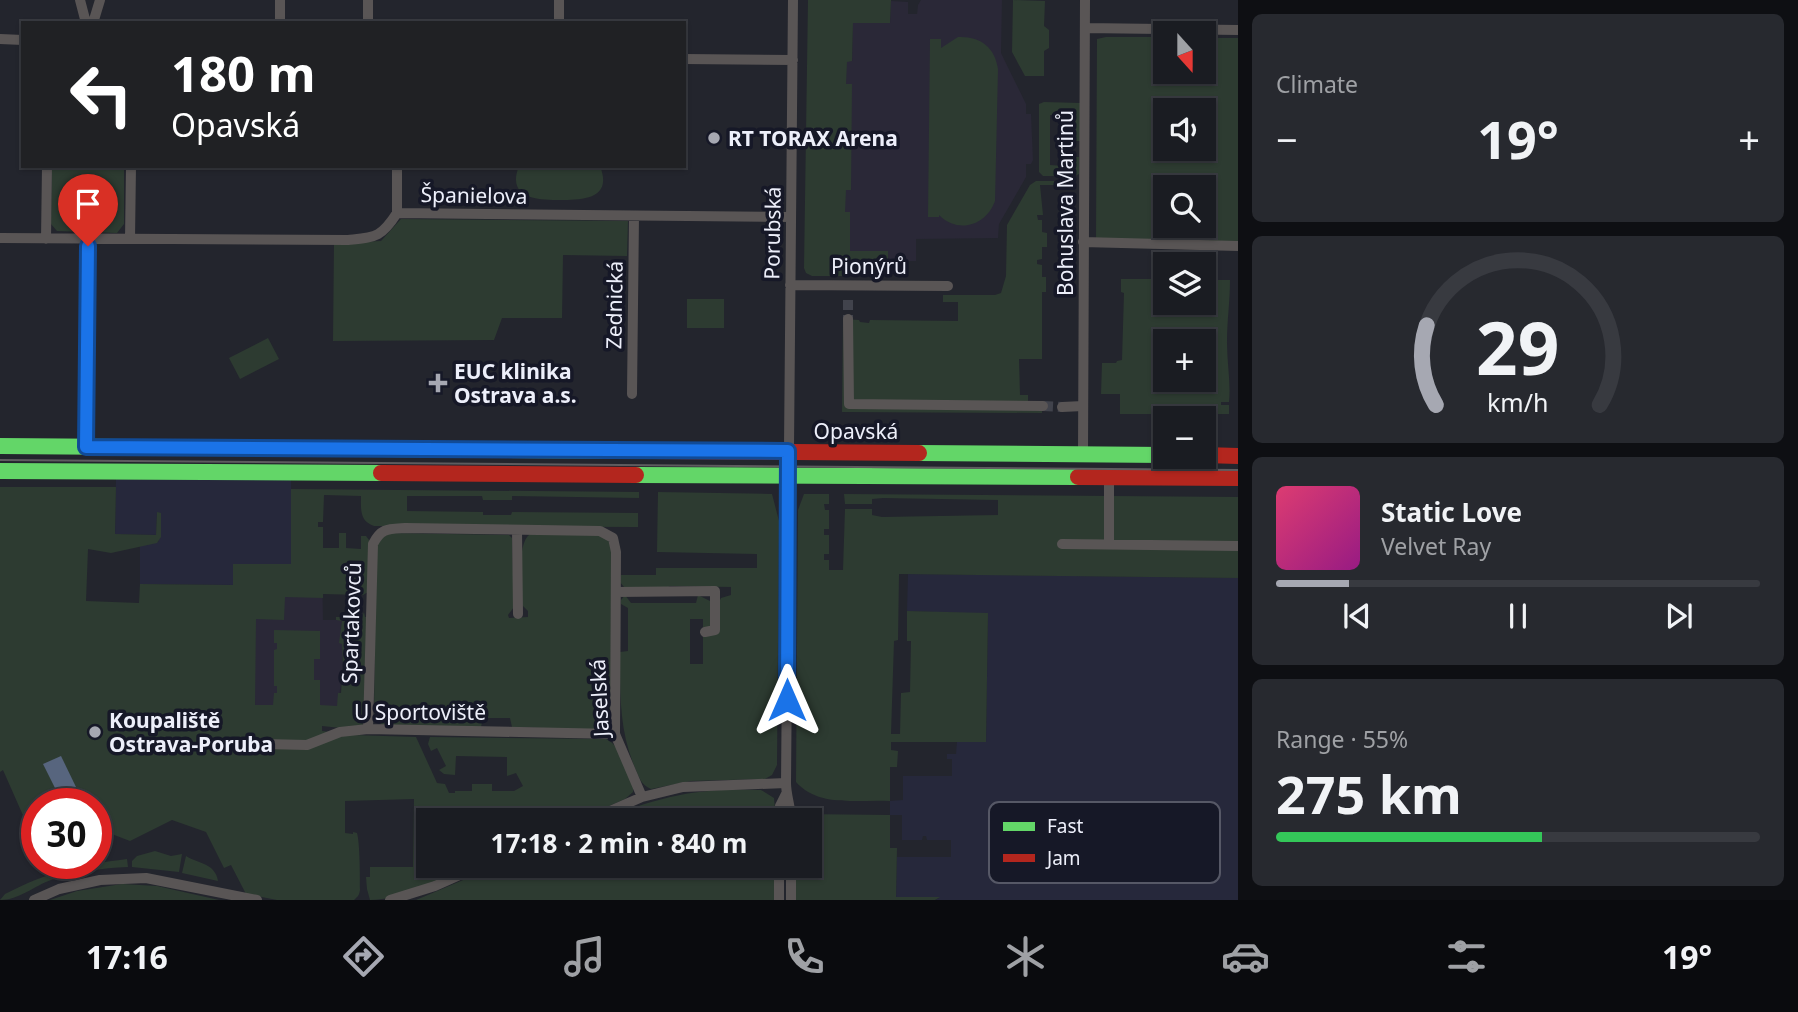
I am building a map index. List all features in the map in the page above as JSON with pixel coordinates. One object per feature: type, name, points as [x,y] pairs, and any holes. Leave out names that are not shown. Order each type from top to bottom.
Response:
[{"type":"main road","name":"Opavská","points":[[0,446],[787,464],[1109,477],[1238,478]]},
{"type":"main road","name":"Opavská","points":[[0,471],[787,464],[1083,454],[1153,455]]},
{"type":"main road","points":[[1216,455],[1238,456]]},
{"type":"street","points":[[80,0],[85,21]]},
{"type":"street","points":[[94,21],[100,0]]},
{"type":"street","points":[[280,0],[280,21]]},
{"type":"street","points":[[368,0],[368,21]]},
{"type":"street","points":[[559,0],[559,21]]},
{"type":"street","name":"Porubská","points":[[788,794],[787,464],[793,0]]},
{"type":"street","name":"Bohuslava Martinů","points":[[1083,454],[1085,0]]},
{"type":"street","points":[[1085,28],[1238,30]]},
{"type":"street","points":[[0,39],[21,40]]},
{"type":"street","points":[[686,59],[793,60]]},
{"type":"street","points":[[46,239],[47,168]]},
{"type":"street","points":[[130,239],[131,168]]},
{"type":"street","points":[[397,168],[397,213]]},
{"type":"street","name":"Španielova","points":[[0,238],[348,240],[374,237],[383,233],[397,213],[791,217]]},
{"type":"street","name":"Zednická","points":[[632,394],[634,216]]},
{"type":"street","points":[[86,447],[88,239]]},
{"type":"street","points":[[1083,243],[1238,246]]},
{"type":"street","name":"Pionýrů","points":[[790,285],[948,286]]},
{"type":"street","points":[[848,285],[848,300]]},
{"type":"street","points":[[848,319],[849,404],[1043,406]]},
{"type":"street","points":[[1062,407],[1083,406]]},
{"type":"street","points":[[1109,477],[1109,544]]},
{"type":"street","name":"Spartakovců","points":[[368,729],[373,544],[378,534],[388,529],[405,528],[517,530]]},
{"type":"street","points":[[517,530],[518,614]]},
{"type":"street","name":"Jaselská","points":[[517,530],[600,531],[612,538],[616,592],[615,734],[642,797]]},
{"type":"street","points":[[1062,544],[1238,546]]},
{"type":"street","points":[[616,592],[715,592],[715,630],[705,632]]},
{"type":"street","name":"U Sportoviště","points":[[227,743],[307,744],[340,732],[368,729],[615,734]]},
{"type":"street","points":[[617,808],[642,797],[683,787],[788,794]]},
{"type":"street","points":[[780,808],[788,794]]},
{"type":"street","points":[[788,794],[790,808]]},
{"type":"street","points":[[34,900],[59,889],[100,880],[146,878],[232,898],[257,900]]},
{"type":"street","points":[[390,900],[453,878]]},
{"type":"street","points":[[779,878],[779,900]]},
{"type":"street","points":[[791,878],[791,900]]},
{"type":"shaded area","points":[[921,0],[1002,0],[1001,53],[1026,104],[1026,114],[1031,114],[1033,160],[1031,164],[1026,164],[1026,177],[999,224],[998,238],[916,239],[916,261],[907,261],[906,274],[888,273],[888,252],[850,251],[850,213],[845,212],[844,207],[846,67],[847,61],[852,61],[853,23],[890,23],[891,1],[908,2],[908,14],[917,14]]},
{"type":"shaded area","points":[[116,477],[291,478],[291,565],[233,585],[140,584],[140,546],[159,541],[157,513],[156,535],[115,534]]},
{"type":"shaded area","points":[[233,564],[322,565],[323,620],[342,620],[343,665],[338,706],[322,706],[322,731],[222,734],[233,606]]},
{"type":"shaded area","points":[[908,574],[1238,578],[1238,900],[935,900],[939,898],[896,897],[897,848],[897,857],[951,857],[951,840],[927,840],[926,836],[923,836],[922,840],[902,840],[902,815],[890,815],[890,801],[903,800],[903,776],[952,776],[952,759],[947,759],[947,754],[956,754],[957,742],[986,741],[988,614],[907,611]]},
{"type":"shaded area","points":[[61,756],[76,787],[55,788],[43,764]]},
{"type":"green space","points":[[808,0],[891,0],[890,23],[853,23],[852,61],[847,62],[846,84],[852,84],[851,190],[846,190],[845,212],[850,212],[850,251],[888,251],[888,276],[812,276],[806,273],[804,268]]},
{"type":"green space","points":[[1013,0],[1045,1],[1044,26],[1049,30],[1049,48],[1044,51],[1044,76],[1025,76],[1012,52]]},
{"type":"green space","points":[[958,37],[973,38],[985,44],[994,55],[998,69],[995,201],[985,216],[971,225],[963,226],[946,221],[939,215],[928,217],[930,39],[941,39],[941,48]]},
{"type":"green space","points":[[1153,37],[1153,84],[1216,84],[1216,38],[1238,38],[1238,242],[1096,239],[1097,39]]},
{"type":"green space","points":[[1080,103],[1080,141],[1073,145],[1066,144],[1064,140],[1064,115],[1050,115],[1050,165],[1064,166],[1066,154],[1073,153],[1079,157],[1079,174],[1075,176],[1043,176],[1039,172],[1039,104]]},
{"type":"green space","points":[[52,168],[124,168],[124,224],[117,233],[57,231],[51,224]]},
{"type":"green space","points":[[518,168],[601,168],[603,177],[599,191],[594,195],[560,200],[526,195],[520,191],[516,177]]},
{"type":"green space","points":[[1036,181],[1054,181],[1057,185],[1040,185],[1043,215],[1037,215],[1038,220],[1042,220],[1042,232],[1047,233],[1047,247],[1042,247],[1042,259],[1037,260],[1037,264],[1042,265],[1042,277],[1046,277],[1046,292],[1042,292],[1042,359],[1019,359],[1020,395],[1028,395],[1028,403],[1042,409],[1042,413],[842,412],[843,319],[869,323],[870,320],[958,321],[958,302],[943,302],[943,295],[1001,293],[1006,276],[1007,225],[1030,185]]},
{"type":"green space","points":[[401,219],[628,221],[627,256],[563,255],[562,318],[502,318],[494,340],[333,341],[334,243],[381,241]]},
{"type":"green space","points":[[1121,279],[1153,279],[1153,315],[1216,315],[1216,280],[1230,280],[1227,343],[1229,402],[1221,402],[1221,405],[1229,405],[1229,414],[1216,414],[1216,406],[1153,406],[1153,414],[1120,414],[1120,394],[1101,394],[1102,363],[1122,360],[1124,293],[1121,292]]},
{"type":"green space","points":[[687,299],[724,299],[724,328],[687,328]]},
{"type":"green space","points":[[268,338],[279,359],[240,379],[229,358]]},
{"type":"green space","points":[[0,487],[116,487],[115,534],[156,535],[157,512],[161,513],[161,537],[157,543],[111,553],[88,549],[86,601],[139,603],[140,584],[233,585],[233,564],[291,564],[291,489],[639,492],[639,498],[512,496],[512,500],[483,500],[482,496],[407,496],[407,511],[483,512],[483,515],[511,515],[512,512],[638,513],[638,527],[374,526],[363,517],[361,496],[324,495],[323,522],[318,522],[318,527],[323,527],[323,548],[339,548],[339,533],[346,533],[346,548],[361,549],[361,536],[366,536],[369,540],[368,592],[363,595],[323,594],[323,598],[285,597],[284,620],[256,619],[255,705],[273,705],[274,693],[277,693],[277,686],[274,686],[274,650],[277,649],[277,643],[274,643],[274,630],[320,631],[320,659],[314,659],[314,680],[320,680],[320,705],[337,706],[343,666],[342,644],[339,643],[342,621],[336,620],[336,617],[362,617],[364,612],[365,617],[368,617],[364,724],[351,729],[322,726],[322,731],[416,737],[437,783],[445,784],[449,793],[472,791],[472,784],[492,784],[492,791],[514,791],[523,786],[516,773],[507,776],[507,757],[456,756],[455,775],[444,774],[439,770],[446,766],[437,748],[431,751],[428,744],[430,737],[606,739],[616,747],[633,785],[633,792],[625,799],[605,808],[416,808],[416,878],[445,878],[422,888],[370,900],[367,889],[366,877],[370,877],[370,867],[413,867],[414,799],[345,801],[345,833],[357,833],[359,844],[360,890],[354,900],[277,900],[246,894],[231,865],[224,868],[206,832],[172,820],[130,841],[112,834],[112,788],[21,788],[21,811],[3,770],[0,772]]},
{"type":"green space","points":[[658,492],[772,494],[779,521],[777,765],[772,775],[765,779],[691,781],[651,789],[639,778],[635,768],[626,740],[622,711],[620,652],[628,651],[628,608],[621,604],[621,600],[625,595],[631,603],[696,603],[698,595],[710,601],[712,628],[703,628],[703,619],[690,619],[690,664],[703,664],[703,636],[712,635],[719,602],[721,598],[731,595],[731,587],[624,587],[620,582],[621,575],[656,575],[656,568],[757,568],[757,554],[657,552]]},
{"type":"green space","points":[[804,494],[829,494],[829,504],[824,504],[825,510],[829,510],[829,529],[824,529],[824,535],[829,535],[829,554],[824,554],[824,560],[829,560],[829,570],[843,570],[845,509],[872,509],[872,515],[882,517],[998,515],[998,500],[883,498],[872,499],[872,504],[845,504],[844,494],[1238,497],[1238,578],[899,574],[898,640],[894,641],[891,734],[900,734],[901,693],[910,692],[911,641],[907,641],[907,611],[988,613],[986,742],[891,742],[891,750],[898,751],[897,767],[890,767],[890,801],[827,799],[805,790],[796,782],[798,510]]},
{"type":"green space","points":[[389,533],[509,535],[512,538],[514,607],[508,615],[509,618],[528,617],[528,611],[522,605],[521,556],[530,534],[600,534],[611,543],[611,723],[604,730],[512,727],[510,718],[483,718],[481,727],[382,726],[374,713],[376,546],[378,541]]},
{"type":"green space","points":[[739,789],[761,790],[774,798],[775,808],[635,808],[678,795]]},
{"type":"green space","points":[[822,814],[890,815],[890,848],[897,848],[896,897],[940,897],[935,900],[796,900],[796,878],[822,878]]},
{"type":"green space","points":[[155,851],[171,856],[182,854],[179,872],[132,867],[132,861],[137,856]]},
{"type":"green space","points":[[186,856],[210,867],[218,881],[182,873]]},
{"type":"green space","points":[[127,859],[128,867],[112,868],[112,862]]},
{"type":"green space","points":[[468,878],[775,878],[775,900],[416,900]]},
{"type":"green space","points":[[38,879],[56,879],[14,898],[0,900],[5,894]]},
{"type":"green space","points":[[122,884],[157,886],[219,900],[50,900],[77,891]]},
{"type":"tunnel","points":[[848,300],[848,319]]},
{"type":"tunnel","points":[[1043,406],[1062,407]]},
{"type":"tram line","points":[[0,460],[1238,470]]},
{"type":"traffic: fast","points":[[0,446],[650,451]]},
{"type":"traffic: fast","points":[[919,453],[1153,455]]},
{"type":"traffic: fast","points":[[0,471],[381,473]]},
{"type":"traffic: fast","points":[[636,475],[1078,477]]},
{"type":"traffic: jam","points":[[650,451],[919,453]]},
{"type":"traffic: jam","points":[[1216,455],[1238,456]]},
{"type":"traffic: jam","points":[[381,473],[636,475]]},
{"type":"traffic: jam","points":[[1078,477],[1238,478]]},
{"type":"place","name":"RT TORAX Arena","points":[[714,138]]},
{"type":"place","name":"EUC klinika Ostrava a.s.","points":[[438,383]]},
{"type":"place","name":"Koupaliště Ostrava-Poruba","points":[[95,732]]},
{"type":"route","points":[[88,246],[86,447],[788,451],[787,700]]}]
